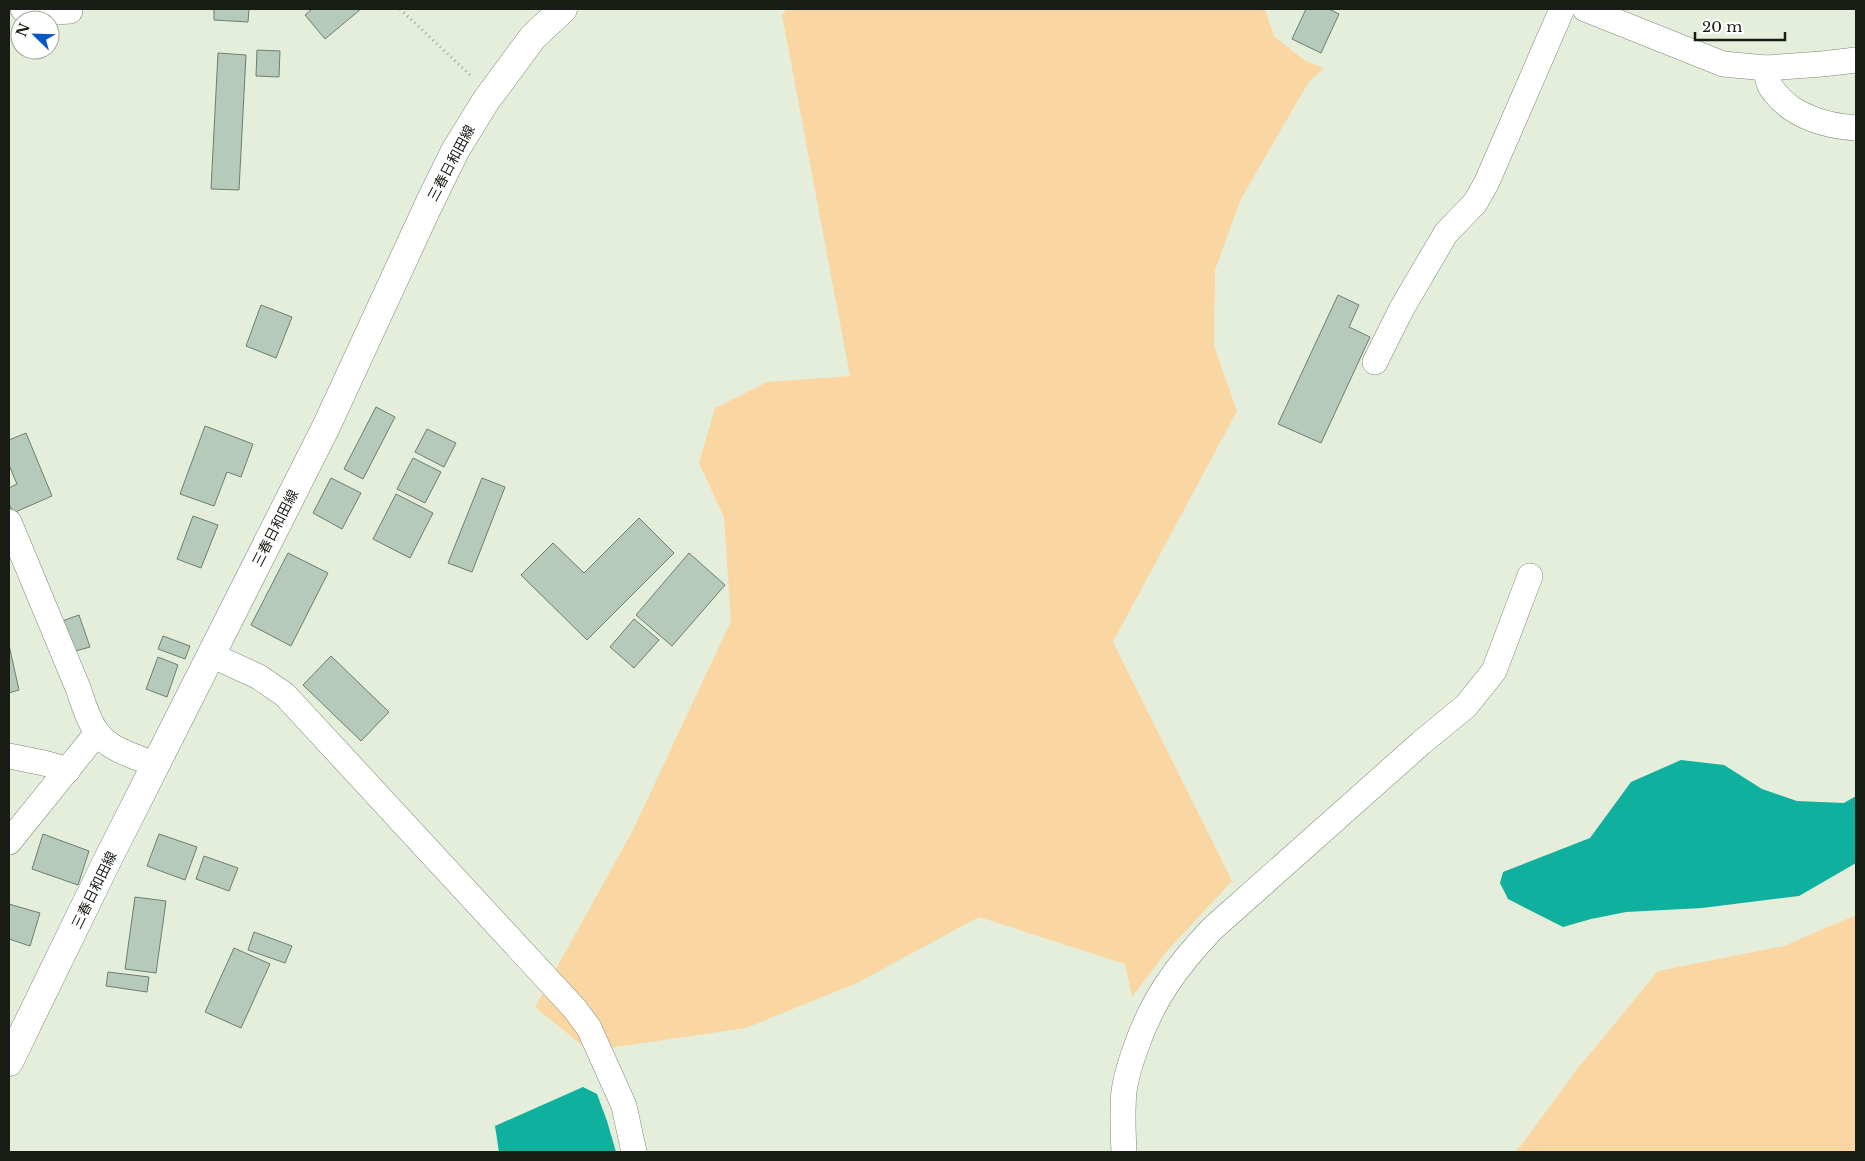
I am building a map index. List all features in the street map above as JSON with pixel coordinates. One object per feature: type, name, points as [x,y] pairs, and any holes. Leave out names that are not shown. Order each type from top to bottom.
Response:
[{"type":"main road","name":"三春日和田線","points":[[9,1062],[326,427],[455,152],[492,93],[533,38],[563,9]]},
{"type":"street","points":[[23,9],[55,12],[70,11]]},
{"type":"street","points":[[1375,362],[1402,308],[1446,233],[1475,203],[1486,184],[1562,9]]},
{"type":"street","points":[[1585,9],[1723,64],[1766,68],[1856,60]]},
{"type":"street","points":[[1766,68],[1769,84],[1781,101],[1797,112],[1828,124],[1856,128]]},
{"type":"street","points":[[9,522],[87,713],[97,733],[112,746],[157,765]]},
{"type":"street","points":[[1124,1152],[1122,1116],[1124,1089],[1129,1069],[1154,1003],[1171,978],[1189,953],[1212,929],[1421,743],[1466,706],[1494,671],[1530,576]]},
{"type":"street","points":[[211,655],[259,677],[285,695],[575,1009],[589,1028],[624,1106],[634,1152]]},
{"type":"street","points":[[9,842],[97,733]]},
{"type":"street","points":[[9,756],[68,770]]},
{"type":"path","points":[[400,9],[467,73],[492,93]]},
{"type":"shaded area","points":[[787,9],[1265,9],[1274,36],[1304,60],[1324,68],[1308,83],[1241,199],[1215,270],[1214,346],[1237,411],[1113,642],[1232,881],[1167,951],[1132,997],[1125,964],[979,917],[857,983],[746,1028],[589,1051],[535,1007],[633,830],[731,621],[724,517],[699,463],[715,408],[767,382],[850,376],[782,15]]},
{"type":"shaded area","points":[[1856,915],[1856,1152],[1516,1152],[1579,1067],[1658,971],[1784,946]]},
{"type":"water","points":[[1681,760],[1724,765],[1762,789],[1797,801],[1844,803],[1856,796],[1856,863],[1799,896],[1702,908],[1626,912],[1563,927],[1508,899],[1500,883],[1503,872],[1590,838],[1631,782]]},
{"type":"water","points":[[583,1087],[597,1094],[616,1152],[499,1152],[495,1126]]},
{"type":"building","points":[[214,9],[249,9],[248,22],[214,20]]},
{"type":"building","points":[[312,9],[361,9],[325,39],[305,15]]},
{"type":"building","points":[[1306,9],[1329,9],[1339,14],[1321,53],[1292,39]]},
{"type":"building","points":[[257,50],[280,51],[279,77],[256,76]]},
{"type":"building","points":[[218,53],[246,55],[239,190],[211,189]]},
{"type":"building","points":[[1338,295],[1359,305],[1349,327],[1370,337],[1321,443],[1278,424]]},
{"type":"building","points":[[261,305],[292,317],[276,358],[246,346]]},
{"type":"building","points":[[376,407],[395,417],[363,479],[344,469]]},
{"type":"building","points":[[205,426],[253,444],[241,477],[227,472],[214,506],[180,494]]},
{"type":"building","points":[[427,429],[456,443],[444,467],[415,452]]},
{"type":"building","points":[[26,433],[52,496],[13,513],[9,504],[9,488],[17,484],[9,465],[9,440]]},
{"type":"building","points":[[413,458],[441,472],[425,503],[397,489]]},
{"type":"building","points":[[331,478],[361,493],[342,529],[313,513]]},
{"type":"building","points":[[482,478],[505,487],[472,572],[448,563]]},
{"type":"building","points":[[396,494],[433,513],[410,558],[373,539]]},
{"type":"building","points":[[193,516],[218,525],[201,568],[177,559]]},
{"type":"building","points":[[639,518],[674,553],[587,640],[521,575],[553,543],[584,573]]},
{"type":"building","points":[[288,553],[328,573],[291,646],[251,625]]},
{"type":"building","points":[[689,553],[725,585],[672,646],[636,615]]},
{"type":"building","points":[[79,615],[90,647],[72,652],[62,621]]},
{"type":"building","points":[[634,619],[659,640],[634,668],[610,647]]},
{"type":"building","points":[[163,636],[190,646],[185,659],[158,649]]},
{"type":"building","points":[[9,645],[19,690],[9,693]]},
{"type":"building","points":[[331,656],[389,712],[361,741],[303,685]]},
{"type":"building","points":[[158,657],[178,665],[167,697],[146,689]]},
{"type":"building","points":[[43,834],[89,851],[78,885],[32,869]]},
{"type":"building","points":[[159,834],[197,847],[185,880],[147,866]]},
{"type":"building","points":[[204,856],[238,868],[229,891],[196,879]]},
{"type":"building","points":[[135,897],[166,901],[156,973],[125,969]]},
{"type":"building","points":[[9,904],[40,913],[30,946],[9,939]]},
{"type":"building","points":[[254,932],[292,946],[285,963],[248,950]]},
{"type":"building","points":[[234,948],[270,964],[241,1028],[205,1012]]},
{"type":"building","points":[[108,972],[149,977],[147,992],[106,986]]}]
